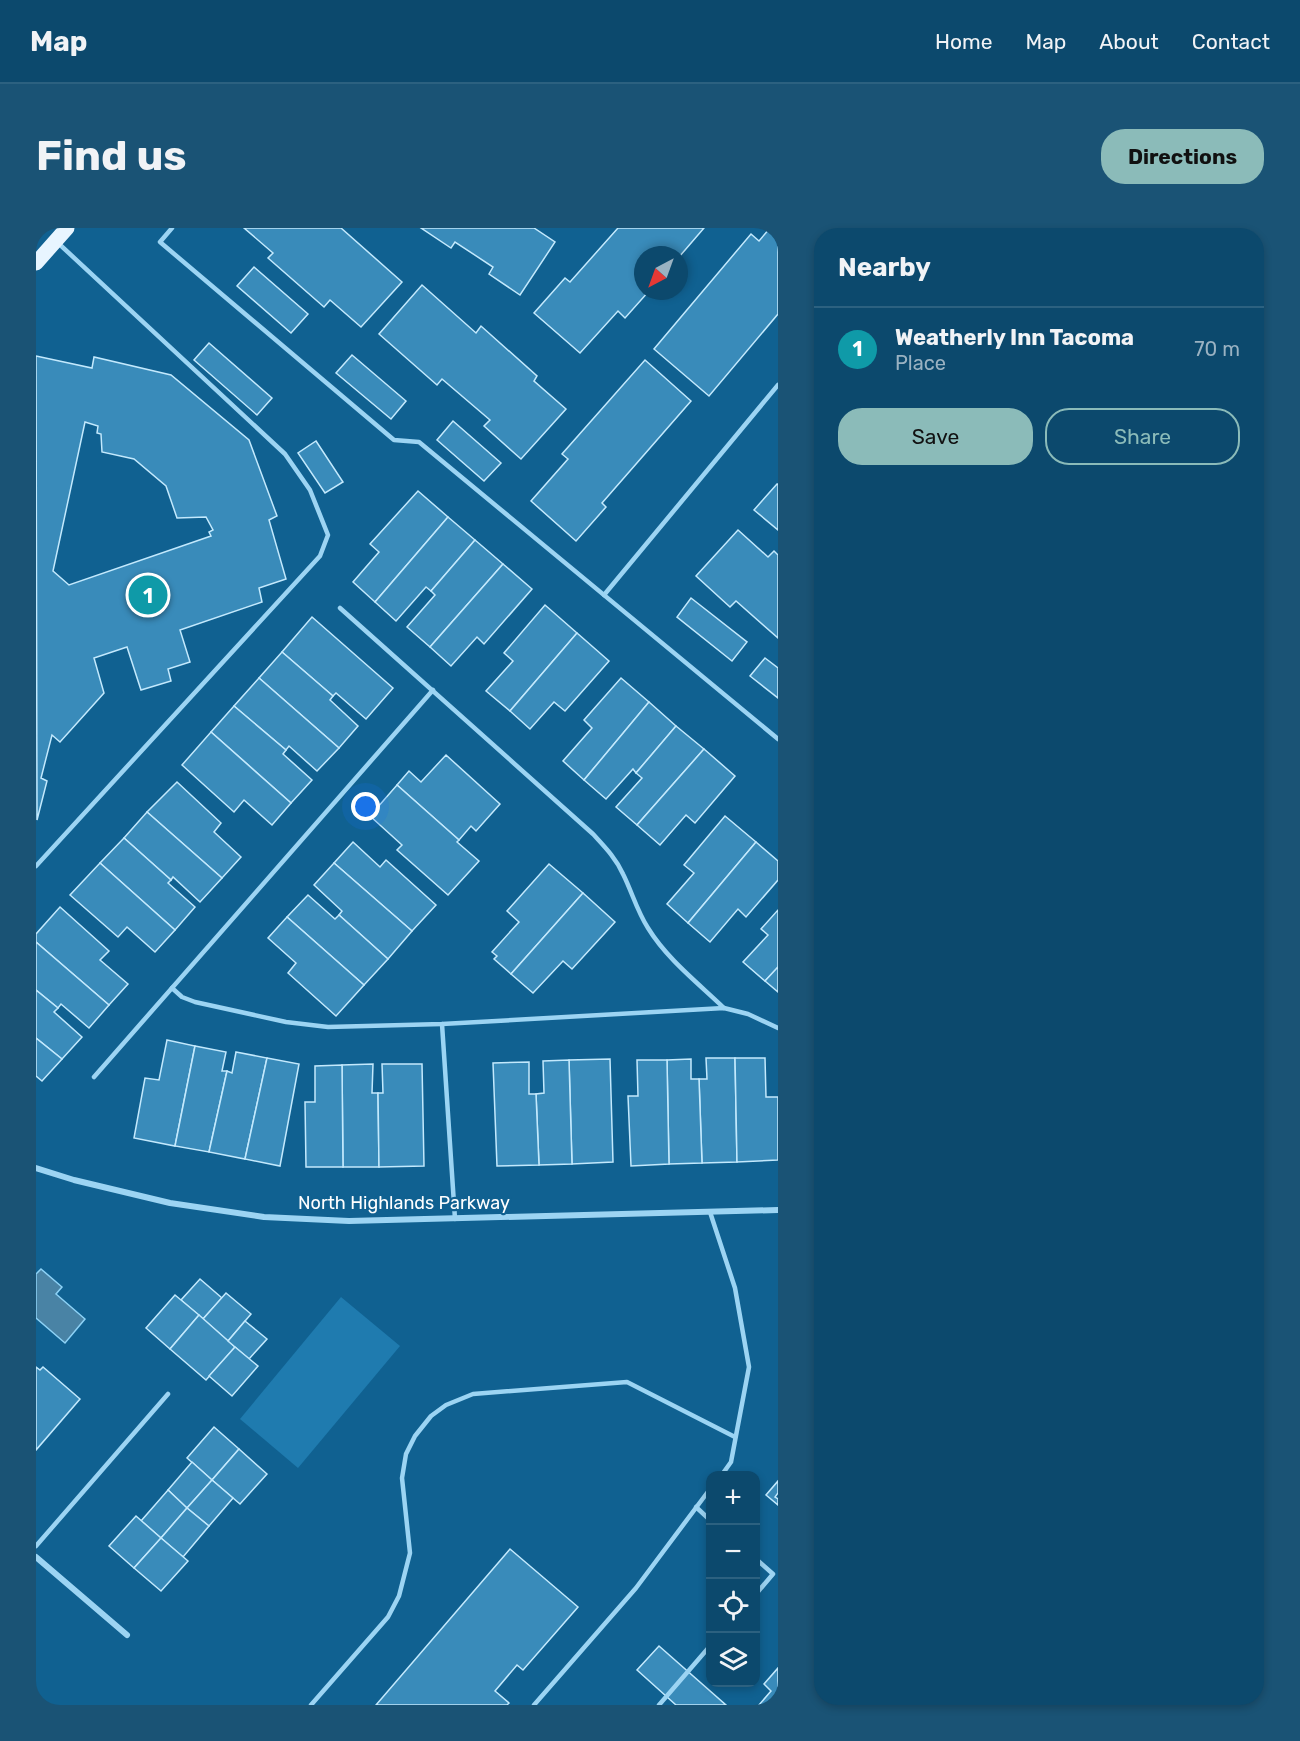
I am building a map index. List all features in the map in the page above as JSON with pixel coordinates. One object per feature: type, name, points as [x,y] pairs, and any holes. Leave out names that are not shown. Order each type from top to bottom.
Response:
[{"type":"main road","points":[[36,263],[67,228]]},
{"type":"street","name":"North Highlands Parkway","points":[[36,1168],[74,1180],[170,1203],[264,1217],[349,1221],[778,1210]]},
{"type":"street","points":[[36,1557],[127,1635]]},
{"type":"lane","points":[[172,228],[160,242],[394,440],[419,442],[778,739]]},
{"type":"lane","points":[[36,866],[320,556],[328,535],[310,490],[285,454],[56,241]]},
{"type":"lane","points":[[604,595],[778,385]]},
{"type":"lane","points":[[340,608],[593,834],[612,854],[623,873],[637,911],[650,931],[670,955],[724,1008]]},
{"type":"lane","points":[[94,1077],[433,690]]},
{"type":"lane","points":[[172,988],[182,997],[195,1002],[307,1025],[328,1027],[442,1024],[724,1008],[748,1014],[778,1028]]},
{"type":"lane","points":[[442,1024],[454,1219]]},
{"type":"lane","points":[[710,1212],[735,1288],[749,1367],[730,1462],[724,1471]]},
{"type":"lane","points":[[311,1705],[388,1617],[399,1596],[410,1553],[402,1478],[406,1454],[420,1429],[431,1416],[446,1405],[473,1394],[627,1382],[735,1437]]},
{"type":"lane","points":[[36,1546],[168,1394]]},
{"type":"lane","points":[[534,1705],[636,1588],[706,1495]]},
{"type":"lane","points":[[696,1507],[706,1516]]},
{"type":"lane","points":[[760,1563],[773,1574],[760,1589]]},
{"type":"lane","points":[[659,1705],[706,1652]]},
{"type":"shaded area","points":[[41,1269],[62,1287],[56,1294],[85,1319],[65,1343],[36,1318],[36,1274]]},
{"type":"shaded area","points":[[341,1297],[400,1346],[298,1468],[240,1419]]},
{"type":"building","points":[[244,228],[341,228],[402,282],[361,327],[330,300],[324,307],[268,258],[273,253]]},
{"type":"building","points":[[421,228],[534,228],[555,242],[520,295],[489,274],[493,267],[455,242],[451,248]]},
{"type":"building","points":[[618,228],[704,228],[688,247],[634,246],[634,300],[641,300],[625,318],[618,311],[580,353],[534,313],[565,278],[570,282]]},
{"type":"building","points":[[770,228],[778,228],[778,314],[709,396],[654,349],[751,234],[759,241]]},
{"type":"building","points":[[254,267],[308,314],[291,333],[237,286]]},
{"type":"building","points":[[422,285],[476,333],[481,326],[537,376],[534,381],[566,409],[521,459],[484,426],[490,420],[442,379],[437,385],[379,334]]},
{"type":"building","points":[[209,343],[272,398],[257,415],[194,360]]},
{"type":"building","points":[[352,355],[406,401],[391,419],[336,373]]},
{"type":"building","points":[[36,356],[92,368],[94,357],[171,375],[249,440],[277,516],[269,520],[286,579],[259,588],[262,602],[180,630],[190,662],[168,669],[171,681],[141,690],[127,647],[94,658],[104,693],[60,742],[52,735],[41,778],[47,781],[37,820]],"holes":[[[85,422],[98,426],[97,433],[101,434],[102,452],[134,459],[166,486],[177,518],[206,517],[213,530],[209,532],[211,536],[69,585],[53,571]]]},
{"type":"building","points":[[645,360],[691,401],[602,503],[606,507],[576,541],[531,501],[568,459],[562,454]]},
{"type":"building","points":[[453,421],[501,463],[484,481],[437,440]]},
{"type":"building","points":[[316,441],[343,482],[325,493],[298,453]]},
{"type":"building","points":[[778,484],[778,530],[754,510]]},
{"type":"building","points":[[418,491],[448,517],[375,602],[353,582],[379,552],[370,544]]},
{"type":"building","points":[[448,517],[475,540],[431,591],[426,587],[396,621],[375,602]]},
{"type":"building","points":[[738,530],[768,557],[774,551],[778,555],[778,638],[736,601],[730,607],[696,576]]},
{"type":"building","points":[[475,540],[503,564],[430,647],[407,627],[435,595],[431,591]]},
{"type":"building","points":[[503,564],[532,589],[484,644],[477,637],[451,666],[430,647]]},
{"type":"building","points":[[691,598],[747,642],[732,661],[677,617]]},
{"type":"building","points":[[545,605],[577,633],[510,711],[486,691],[513,661],[504,653]]},
{"type":"building","points":[[312,617],[393,688],[366,719],[336,693],[333,696],[282,652]]},
{"type":"building","points":[[577,633],[609,661],[565,711],[554,702],[530,729],[510,711]]},
{"type":"building","points":[[282,652],[333,696],[330,700],[358,726],[339,748],[259,678]]},
{"type":"building","points":[[765,658],[778,668],[778,698],[750,676]]},
{"type":"building","points":[[259,678],[339,748],[317,771],[289,746],[286,750],[234,706]]},
{"type":"building","points":[[621,678],[649,702],[584,780],[563,761],[592,728],[584,720]]},
{"type":"building","points":[[649,702],[676,726],[636,773],[633,769],[606,799],[584,780]]},
{"type":"building","points":[[234,706],[286,750],[283,754],[312,780],[291,803],[211,732]]},
{"type":"building","points":[[676,726],[704,749],[637,825],[616,807],[642,778],[636,773]]},
{"type":"building","points":[[211,732],[291,803],[272,825],[244,800],[234,812],[182,765]]},
{"type":"building","points":[[704,749],[735,776],[695,823],[686,815],[660,845],[637,825]]},
{"type":"building","points":[[446,755],[500,804],[476,831],[471,826],[459,840],[397,785],[409,771],[421,782]]},
{"type":"building","points":[[177,782],[221,823],[214,832],[241,857],[222,878],[147,812]]},
{"type":"building","points":[[397,785],[459,840],[457,842],[479,861],[448,895],[397,850],[402,845],[370,816]]},
{"type":"building","points":[[147,812],[222,878],[200,902],[173,877],[171,880],[124,838]]},
{"type":"building","points":[[725,816],[756,842],[688,923],[667,904],[694,873],[684,865]]},
{"type":"building","points":[[124,838],[171,880],[168,883],[195,907],[175,930],[100,863]]},
{"type":"building","points":[[353,842],[380,867],[386,860],[436,905],[412,931],[334,863]]},
{"type":"building","points":[[756,842],[778,861],[778,880],[746,917],[738,909],[710,942],[688,923]]},
{"type":"building","points":[[100,863],[175,930],[155,952],[127,927],[118,937],[70,895]]},
{"type":"building","points":[[334,863],[412,931],[388,959],[339,915],[342,911],[314,885]]},
{"type":"building","points":[[549,864],[583,893],[511,974],[494,959],[497,956],[492,952],[519,922],[507,911]]},
{"type":"building","points":[[583,893],[615,922],[572,969],[563,961],[533,993],[511,974]]},
{"type":"building","points":[[308,895],[335,919],[339,915],[388,959],[364,985],[287,917]]},
{"type":"building","points":[[60,907],[109,951],[100,960],[128,984],[109,1005],[36,942],[36,934]]},
{"type":"building","points":[[778,910],[778,967],[765,981],[743,962],[768,935],[761,929]]},
{"type":"building","points":[[287,917],[364,985],[336,1016],[288,973],[296,963],[268,938]]},
{"type":"building","points":[[36,942],[109,1005],[89,1028],[61,1004],[58,1008],[36,990]]},
{"type":"building","points":[[778,967],[778,992],[765,981]]},
{"type":"building","points":[[36,990],[58,1008],[54,1012],[82,1037],[62,1059],[36,1038]]},
{"type":"building","points":[[36,1038],[62,1059],[42,1081],[36,1076]]},
{"type":"building","points":[[167,1040],[195,1046],[175,1146],[134,1138],[145,1078],[159,1080]]},
{"type":"building","points":[[195,1046],[226,1052],[222,1071],[227,1071],[209,1152],[175,1146]]},
{"type":"building","points":[[236,1052],[267,1058],[245,1159],[209,1152],[227,1071],[232,1073]]},
{"type":"building","points":[[267,1058],[299,1064],[280,1166],[245,1159]]},
{"type":"building","points":[[706,1058],[735,1058],[737,1162],[702,1163],[699,1079],[707,1079]]},
{"type":"building","points":[[735,1058],[765,1058],[766,1097],[778,1097],[778,1160],[737,1162]]},
{"type":"building","points":[[610,1059],[613,1162],[572,1164],[569,1060]]},
{"type":"building","points":[[691,1059],[691,1079],[699,1079],[702,1163],[669,1164],[667,1060]]},
{"type":"building","points":[[569,1060],[572,1164],[539,1165],[536,1094],[544,1093],[543,1061]]},
{"type":"building","points":[[637,1060],[667,1060],[669,1164],[631,1166],[628,1096],[638,1096]]},
{"type":"building","points":[[529,1062],[529,1094],[536,1094],[539,1165],[497,1166],[493,1063]]},
{"type":"building","points":[[373,1064],[372,1093],[378,1093],[379,1167],[343,1167],[342,1065]]},
{"type":"building","points":[[382,1064],[422,1064],[424,1166],[379,1167],[378,1093],[383,1093]]},
{"type":"building","points":[[342,1065],[343,1167],[306,1167],[305,1102],[315,1102],[315,1066]]},
{"type":"building","points":[[200,1279],[222,1298],[203,1319],[181,1300]]},
{"type":"building","points":[[226,1293],[251,1314],[228,1341],[203,1319]]},
{"type":"building","points":[[175,1295],[199,1315],[170,1349],[146,1328]]},
{"type":"building","points":[[199,1315],[235,1347],[206,1380],[170,1349]]},
{"type":"building","points":[[245,1321],[267,1339],[249,1359],[228,1341]]},
{"type":"building","points":[[235,1347],[258,1366],[232,1396],[209,1376]]},
{"type":"building","points":[[36,1367],[40,1370],[43,1367],[80,1399],[36,1450]]},
{"type":"building","points":[[214,1427],[239,1449],[212,1480],[187,1458]]},
{"type":"building","points":[[239,1449],[267,1474],[240,1504],[212,1480]]},
{"type":"building","points":[[192,1462],[212,1480],[187,1508],[168,1490]]},
{"type":"building","points":[[212,1480],[233,1498],[209,1526],[187,1508]]},
{"type":"building","points":[[778,1481],[778,1493],[775,1497],[778,1499],[778,1505],[766,1495]]},
{"type":"building","points":[[168,1490],[187,1508],[161,1538],[141,1521]]},
{"type":"building","points":[[187,1508],[209,1526],[183,1557],[161,1538]]},
{"type":"building","points":[[136,1516],[161,1538],[134,1568],[109,1546]]},
{"type":"building","points":[[161,1538],[188,1561],[161,1591],[134,1568]]},
{"type":"building","points":[[510,1549],[578,1607],[523,1670],[517,1665],[495,1691],[509,1703],[507,1705],[376,1705]]},
{"type":"building","points":[[659,1646],[726,1705],[676,1705],[637,1670]]},
{"type":"building","points":[[778,1668],[778,1705],[759,1705],[771,1691],[764,1684]]},
{"type":"place","name":"Weatherly Inn Tacoma","points":[[148,595]]}]
